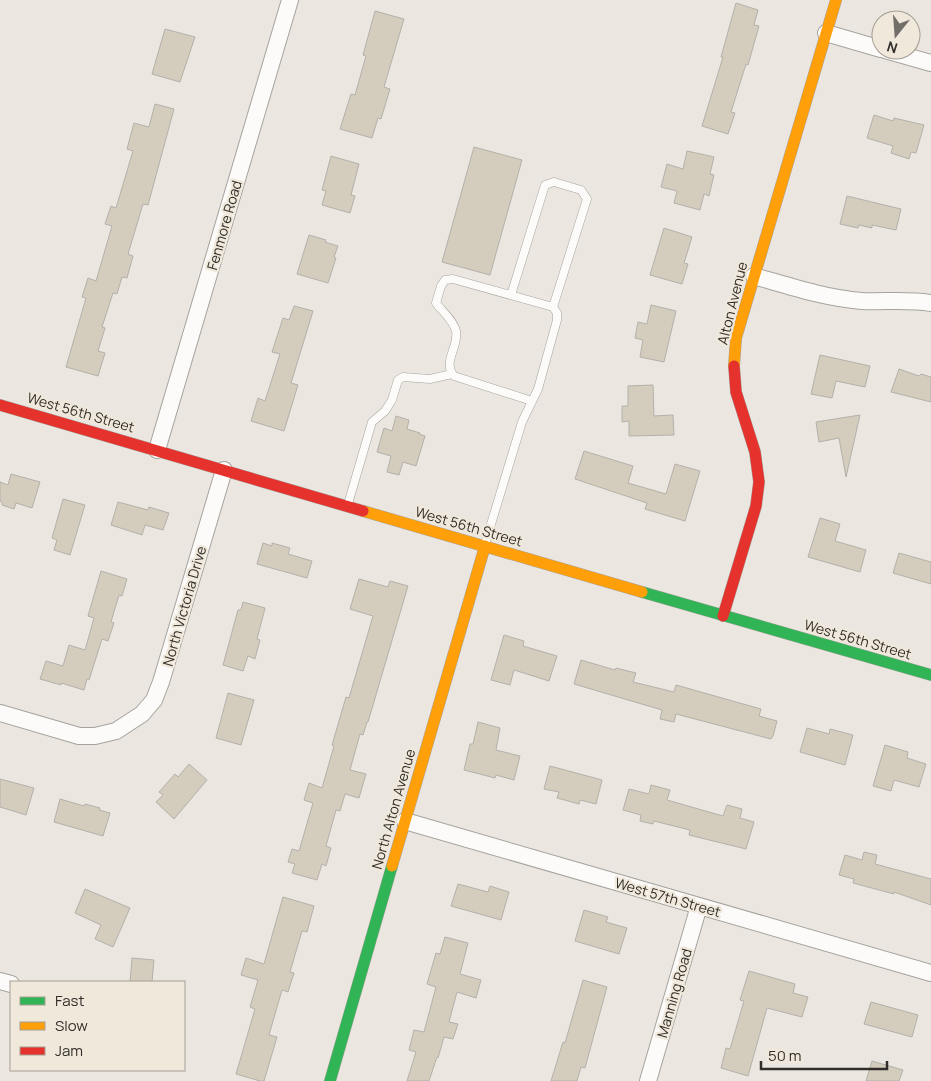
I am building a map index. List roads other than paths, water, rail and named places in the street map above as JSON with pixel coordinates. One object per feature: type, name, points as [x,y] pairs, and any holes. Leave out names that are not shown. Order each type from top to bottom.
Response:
[{"type":"street","name":"Fenmore Road","points":[[157,450],[290,0]]},
{"type":"street","name":"Alton Avenue","points":[[723,616],[756,506],[759,475],[755,451],[736,394],[735,345],[738,329],[836,0]]},
{"type":"street","points":[[826,33],[871,46]]},
{"type":"street","points":[[754,276],[825,295],[863,301],[918,301],[931,303]]},
{"type":"street","name":"West 56th Street","points":[[0,404],[931,675]]},
{"type":"street","name":"North Victoria Drive","points":[[0,713],[79,736],[95,736],[121,729],[142,714],[150,705],[159,688],[224,470]]},
{"type":"street","name":"North Alton Avenue","points":[[330,1081],[485,546]]},
{"type":"street","name":"West 57th Street","points":[[405,821],[931,973]]},
{"type":"street","name":"Manning Road","points":[[648,1081],[699,906]]},
{"type":"lane","points":[[511,295],[544,185],[554,182],[581,190],[587,199],[553,307]]},
{"type":"lane","points":[[485,546],[522,422],[538,389],[557,320],[557,313],[553,307],[454,279],[444,280],[436,303],[456,330],[449,371],[454,376],[532,401]]},
{"type":"lane","points":[[348,506],[372,422],[385,411],[392,400],[398,380],[403,377],[430,379],[452,374]]}]
